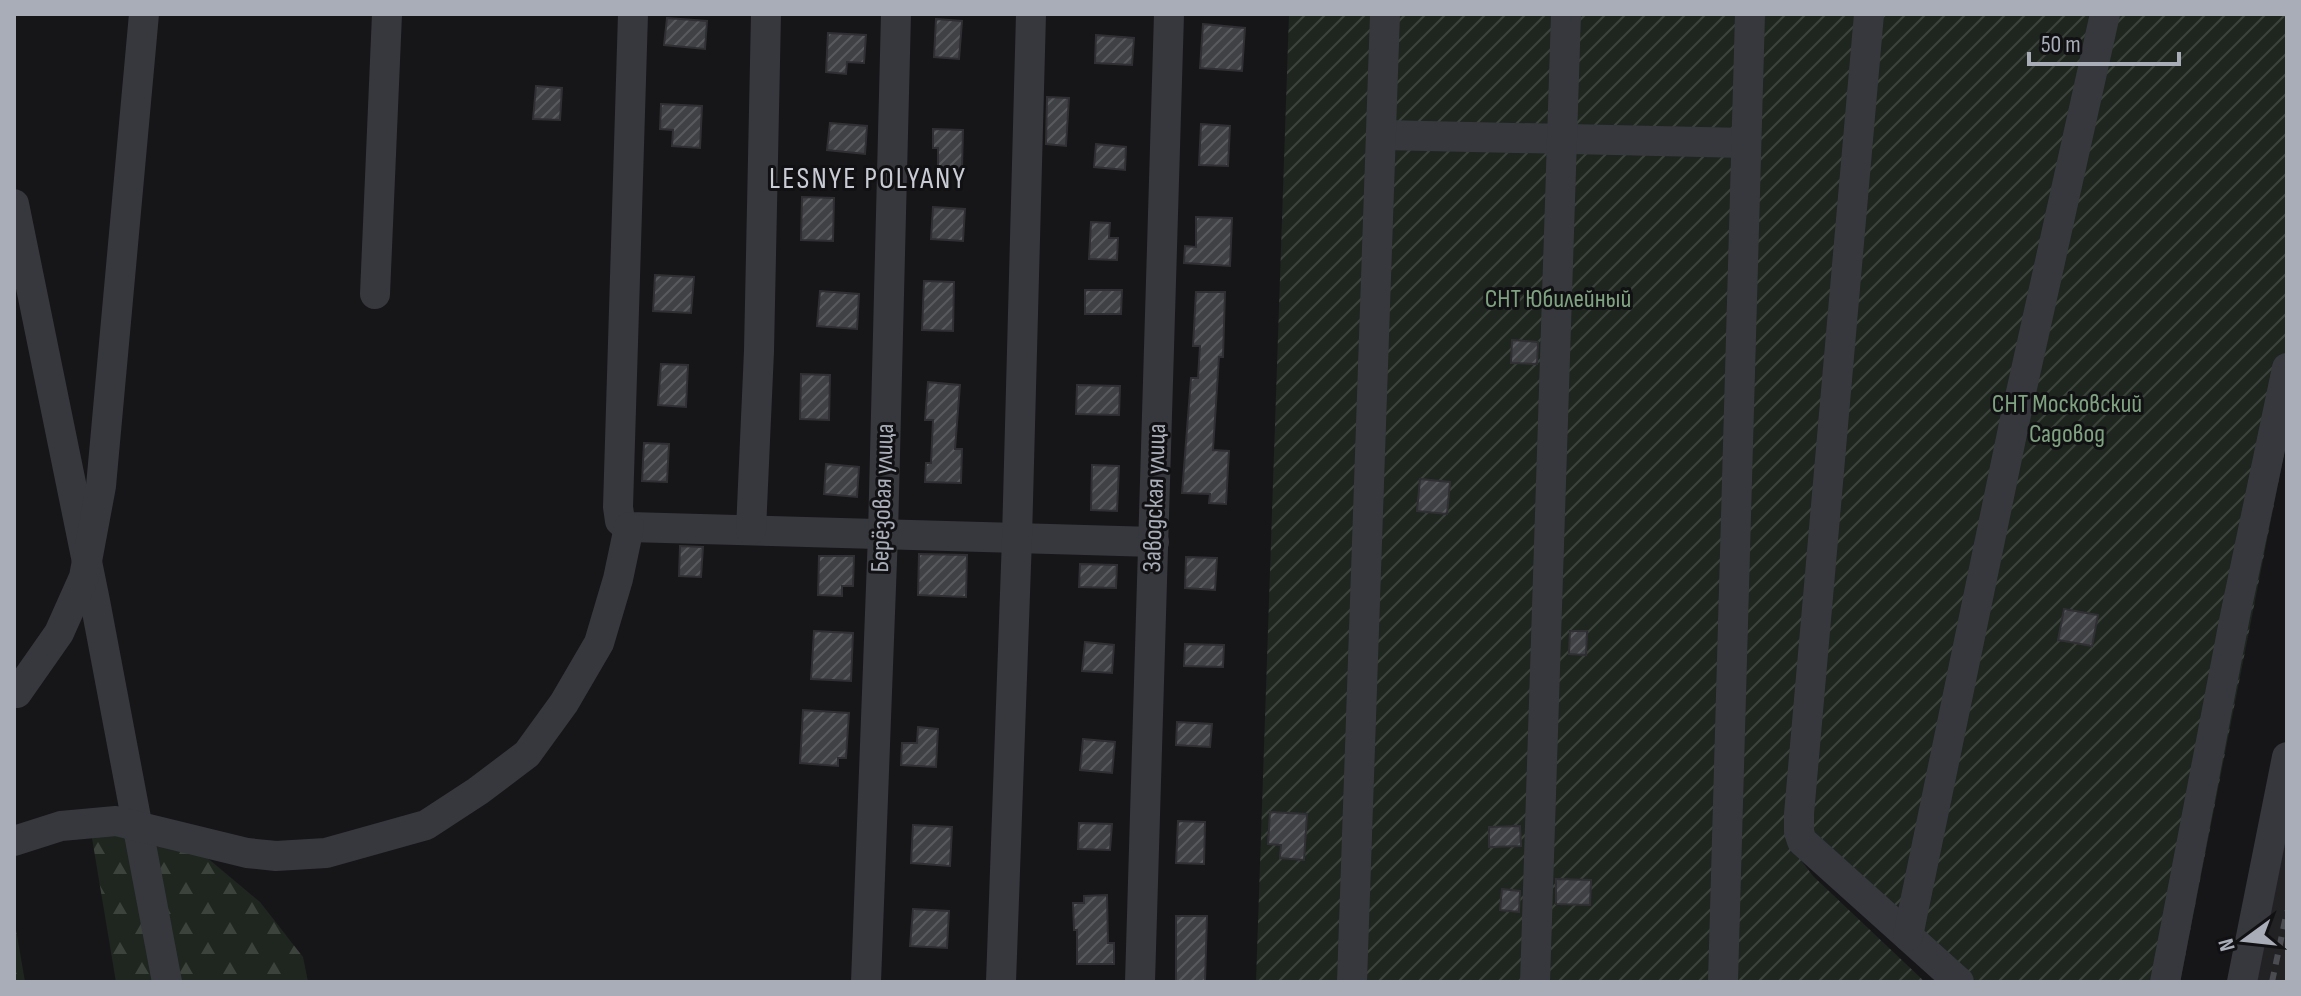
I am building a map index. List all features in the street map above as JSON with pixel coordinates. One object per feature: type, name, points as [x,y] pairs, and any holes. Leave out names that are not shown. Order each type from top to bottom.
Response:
[{"type":"street","points":[[17,693],[59,633],[84,577],[101,486],[144,14]]},
{"type":"street","points":[[375,294],[387,14]]},
{"type":"street","points":[[633,14],[620,521],[629,527],[1154,542]]},
{"type":"street","points":[[751,530],[759,351],[766,14]]},
{"type":"street","name":"Берёзовая улица","points":[[866,982],[883,534],[896,14]]},
{"type":"street","points":[[1001,982],[1031,14]]},
{"type":"street","name":"Заводская улица","points":[[1140,982],[1169,14]]},
{"type":"street","points":[[1352,982],[1385,14]]},
{"type":"street","points":[[1535,982],[1566,14]]},
{"type":"street","points":[[1723,982],[1750,14]]},
{"type":"street","points":[[1869,14],[1799,832],[1802,841],[1959,982]]},
{"type":"street","points":[[1908,936],[2014,424],[2105,14]]},
{"type":"street","points":[[1382,135],[1746,143]]},
{"type":"street","points":[[14,204],[87,560],[167,982]]},
{"type":"street","points":[[2165,982],[2235,616],[2287,368]]},
{"type":"street","points":[[14,841],[61,826],[116,821],[247,853],[276,856],[326,853],[426,825],[527,754],[564,703],[599,643],[629,527]]},
{"type":"street","points":[[2242,982],[2287,757]]},
{"type":"shaded area","points":[[2287,797],[2287,982],[2250,982]]},
{"type":"green space","name":"СНТ Юбилейный","points":[[1289,14],[1859,14],[1794,851],[1813,876],[1925,982],[1256,982]]},
{"type":"green space","name":"СНТ Московский Садовод","points":[[1883,14],[2287,14],[2287,438],[2180,982],[1977,982],[1809,827]]},
{"type":"green space","points":[[88,814],[205,856],[260,902],[303,957],[308,982],[116,982]]},
{"type":"green space","points":[[14,918],[25,982],[14,982]]},
{"type":"building","points":[[667,18],[707,21],[705,49],[664,45]]},
{"type":"building","points":[[936,19],[962,21],[959,59],[934,57]]},
{"type":"building","points":[[1203,24],[1245,28],[1242,71],[1200,68]]},
{"type":"building","points":[[828,33],[866,35],[864,63],[847,62],[846,74],[826,72]]},
{"type":"building","points":[[1096,35],[1134,38],[1132,65],[1095,63]]},
{"type":"building","points":[[536,86],[562,88],[560,120],[533,119]]},
{"type":"building","points":[[1047,97],[1069,98],[1066,146],[1046,144]]},
{"type":"building","points":[[661,104],[702,106],[700,148],[672,146],[673,130],[660,129]]},
{"type":"building","points":[[830,123],[867,126],[865,154],[827,150]]},
{"type":"building","points":[[1201,124],[1230,126],[1228,166],[1199,165]]},
{"type":"building","points":[[933,129],[963,130],[962,168],[938,167],[938,148],[933,148]]},
{"type":"building","points":[[1096,144],[1126,147],[1125,170],[1094,167]]},
{"type":"building","points":[[802,197],[834,198],[833,241],[801,240]]},
{"type":"building","points":[[933,207],[965,209],[963,241],[931,239]]},
{"type":"building","points":[[1196,217],[1232,218],[1230,266],[1184,263],[1185,246],[1196,247]]},
{"type":"building","points":[[1091,222],[1110,223],[1109,238],[1118,238],[1117,260],[1089,259]]},
{"type":"building","points":[[655,275],[694,277],[691,313],[653,311]]},
{"type":"building","points":[[924,281],[954,282],[953,331],[922,330]]},
{"type":"building","points":[[1085,290],[1122,290],[1121,314],[1085,314]]},
{"type":"building","points":[[820,291],[859,294],[857,329],[817,326]]},
{"type":"building","points":[[1196,292],[1225,292],[1223,357],[1219,357],[1213,450],[1229,451],[1226,504],[1209,503],[1210,494],[1182,493],[1191,378],[1198,378],[1200,346],[1193,346]]},
{"type":"building","points":[[1512,340],[1538,342],[1537,364],[1511,363]]},
{"type":"building","points":[[661,364],[688,365],[686,407],[658,405]]},
{"type":"building","points":[[801,374],[830,375],[829,420],[800,419]]},
{"type":"building","points":[[928,382],[960,385],[955,449],[962,449],[961,483],[925,482],[926,463],[931,463],[933,420],[925,420]]},
{"type":"building","points":[[1077,385],[1120,386],[1119,415],[1076,414]]},
{"type":"building","points":[[644,443],[669,444],[667,482],[642,481]]},
{"type":"building","points":[[826,464],[859,467],[857,497],[824,494]]},
{"type":"building","points":[[1092,465],[1119,466],[1117,511],[1091,510]]},
{"type":"building","points":[[1420,479],[1450,482],[1447,514],[1417,511]]},
{"type":"building","points":[[680,546],[703,547],[701,577],[679,576]]},
{"type":"building","points":[[919,554],[967,555],[966,597],[918,595]]},
{"type":"building","points":[[819,556],[854,556],[853,586],[842,586],[842,596],[818,595]]},
{"type":"building","points":[[1186,557],[1217,558],[1215,590],[1185,588]]},
{"type":"building","points":[[1080,564],[1117,565],[1116,588],[1079,587]]},
{"type":"building","points":[[2064,609],[2098,615],[2092,646],[2058,640]]},
{"type":"building","points":[[814,631],[853,633],[851,681],[811,679]]},
{"type":"building","points":[[1570,631],[1587,631],[1586,655],[1569,654]]},
{"type":"building","points":[[1085,642],[1114,645],[1112,673],[1082,671]]},
{"type":"building","points":[[1185,644],[1224,645],[1223,667],[1184,666]]},
{"type":"building","points":[[803,710],[849,713],[846,758],[838,758],[838,766],[800,763]]},
{"type":"building","points":[[1177,722],[1212,724],[1210,747],[1176,745]]},
{"type":"building","points":[[918,727],[938,729],[936,767],[901,765],[902,743],[917,743]]},
{"type":"building","points":[[1083,739],[1115,742],[1112,773],[1080,770]]},
{"type":"building","points":[[1270,812],[1307,814],[1304,860],[1280,858],[1281,845],[1268,844]]},
{"type":"building","points":[[1178,821],[1205,822],[1204,864],[1176,863]]},
{"type":"building","points":[[1079,823],[1112,824],[1110,850],[1078,849]]},
{"type":"building","points":[[913,825],[952,827],[950,866],[911,863]]},
{"type":"building","points":[[1520,826],[1521,846],[1489,847],[1489,827]]},
{"type":"building","points":[[1556,879],[1591,880],[1590,905],[1556,904]]},
{"type":"building","points":[[1502,889],[1520,891],[1519,912],[1500,910]]},
{"type":"building","points":[[1107,895],[1108,943],[1114,943],[1114,964],[1077,964],[1073,903],[1084,903],[1084,896]]},
{"type":"building","points":[[913,909],[949,911],[947,948],[910,946]]},
{"type":"building","points":[[1176,916],[1207,916],[1205,982],[1176,982]]},
{"type":"railway","points":[[2272,982],[2287,911]]},
{"type":"district","name":"LESNYE POLYANY","points":[[868,179]]}]
